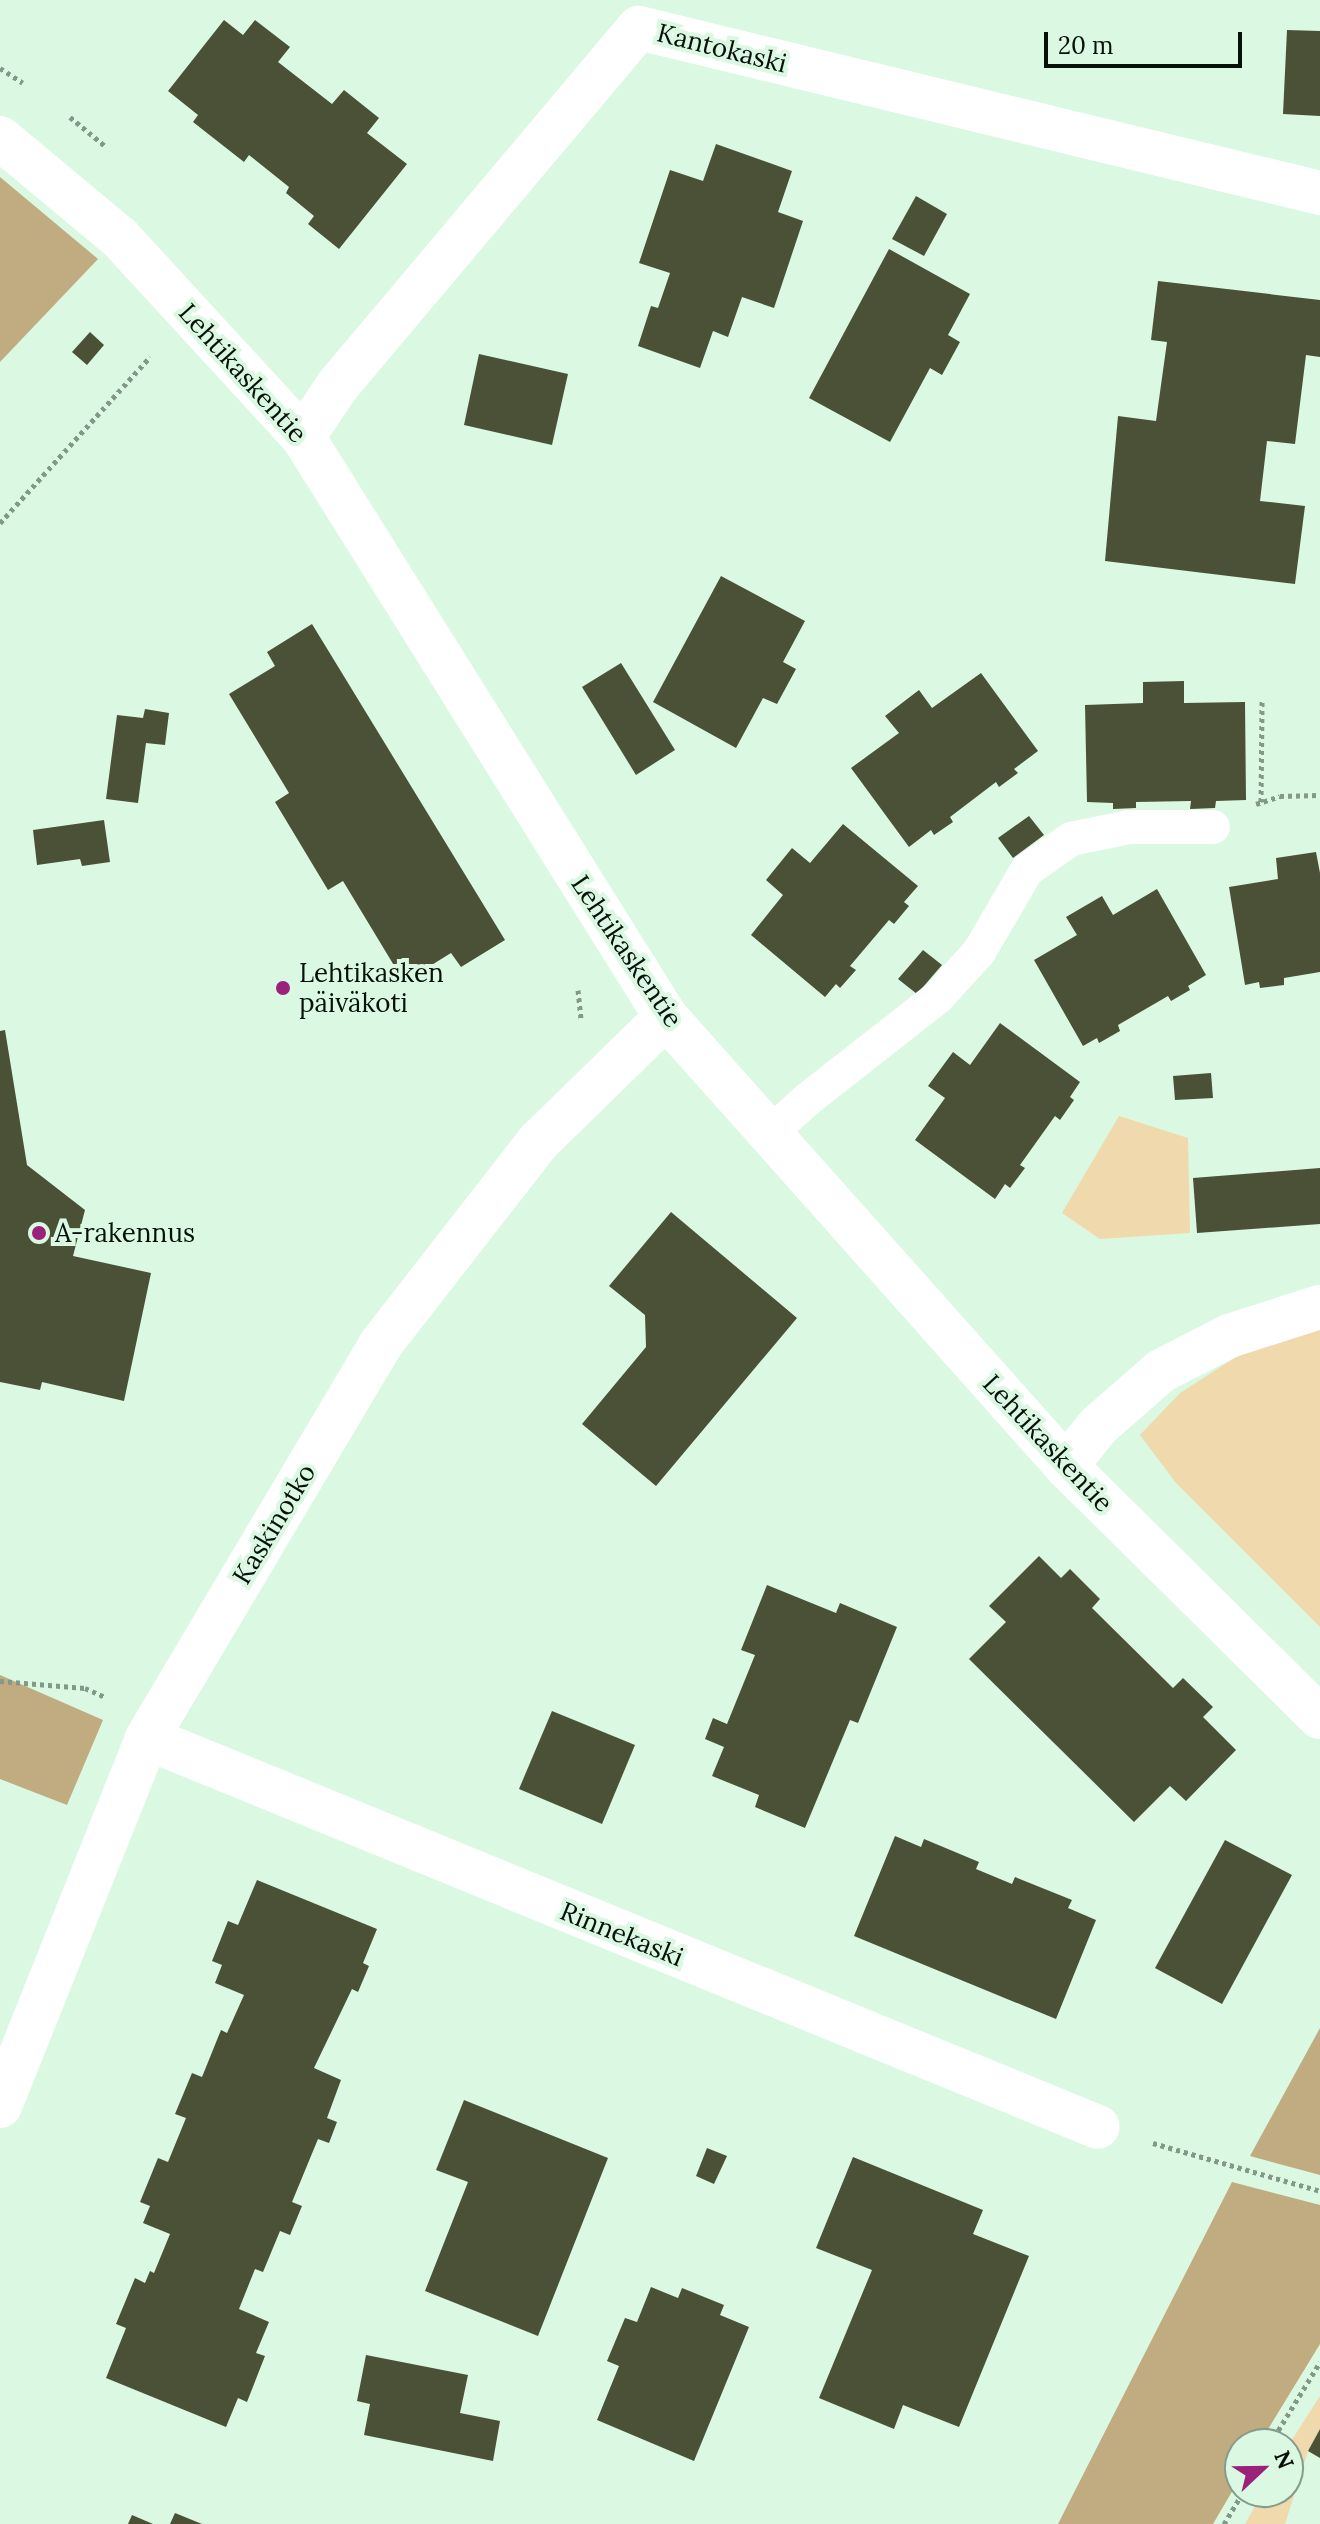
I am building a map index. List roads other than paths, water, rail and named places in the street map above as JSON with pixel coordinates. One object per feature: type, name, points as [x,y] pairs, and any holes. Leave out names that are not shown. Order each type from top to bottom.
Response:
[{"type":"street","name":"Kantokaski","points":[[303,437],[338,385],[633,14],[1320,193]]},
{"type":"street","name":"Lehtikaskentie","points":[[0,138],[120,238],[303,437],[666,1017],[1066,1466],[1320,1717]]},
{"type":"street","name":"Kaskinotko","points":[[0,2106],[147,1738],[380,1345],[538,1142],[666,1017]]},
{"type":"street","points":[[1066,1466],[1098,1426],[1161,1371],[1229,1336],[1320,1307]]},
{"type":"street","name":"Rinnekaski","points":[[147,1738],[1098,2127]]},
{"type":"lane","points":[[770,1133],[808,1099],[937,998],[979,952],[1027,870],[1071,839],[1129,827],[1213,827]]},
{"type":"place","name":"Lehtikasken päiväkoti","points":[[283,988]]},
{"type":"place","name":"A-rakennus","points":[[39,1233]]}]
